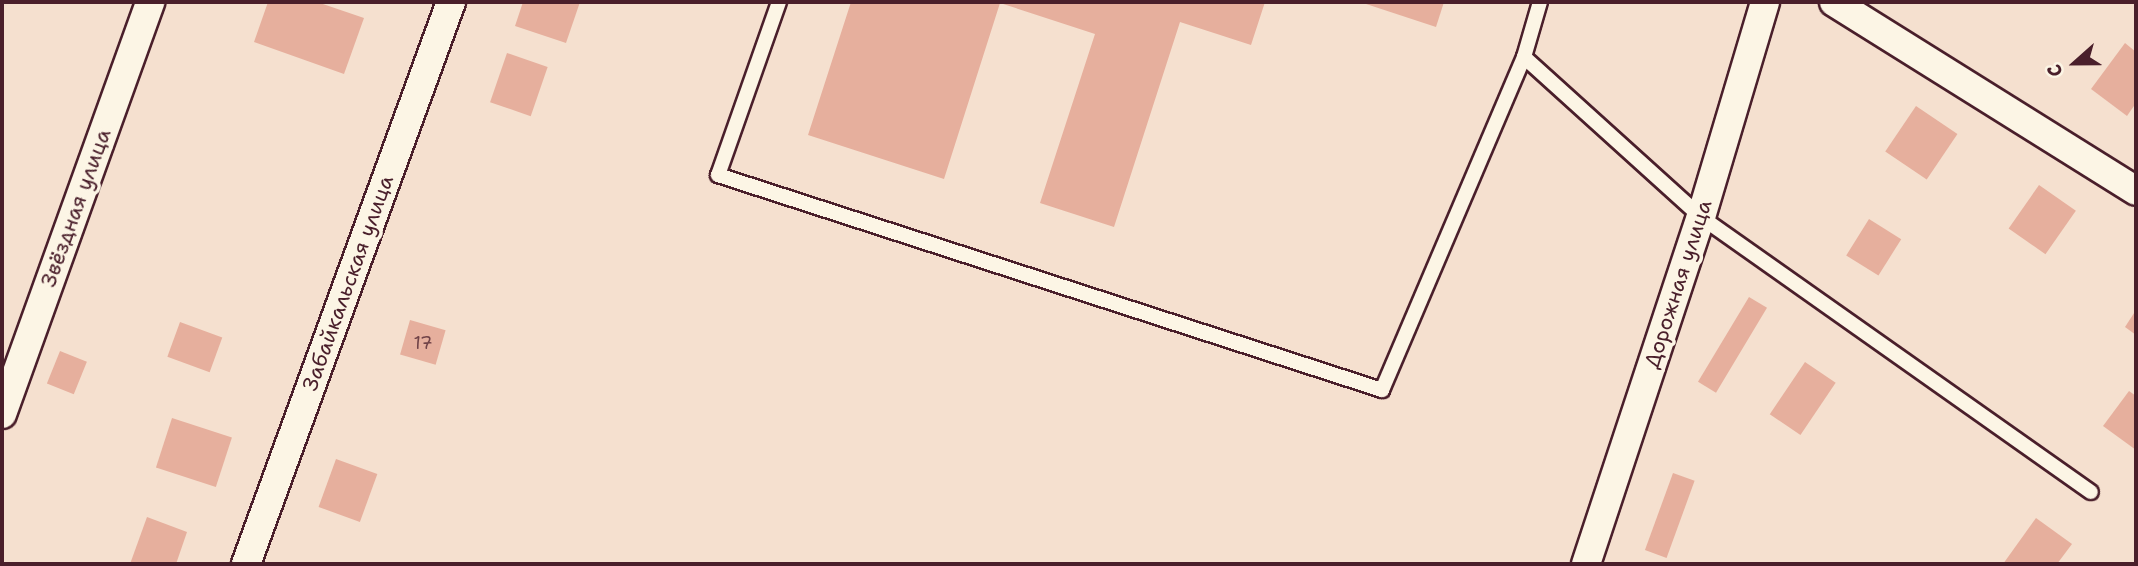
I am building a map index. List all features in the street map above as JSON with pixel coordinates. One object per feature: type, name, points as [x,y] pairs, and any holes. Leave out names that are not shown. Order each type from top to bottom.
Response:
[{"type":"street","name":"Звёздная улица","points":[[2,414],[150,2]]},
{"type":"street","name":"Забайкальская улица","points":[[246,564],[451,2]]},
{"type":"street","name":"Дорожная улица","points":[[1586,564],[1701,217],[1765,2]]},
{"type":"street","points":[[1835,2],[2136,191]]},
{"type":"lane","points":[[779,2],[718,175],[1382,390],[1524,57],[1540,2]]},
{"type":"lane","points":[[1524,57],[1701,217],[2091,492]]},
{"type":"building","points":[[268,2],[317,2],[364,18],[344,74],[254,42]]},
{"type":"building","points":[[523,2],[580,2],[566,43],[515,26]]},
{"type":"building","points":[[851,2],[1265,2],[1251,45],[1180,22],[1114,227],[1040,203],[1095,34],[1000,3],[944,179],[808,135]]},
{"type":"building","points":[[1360,2],[1444,2],[1436,27]]},
{"type":"building","points":[[2125,43],[2136,52],[2136,103],[2127,116],[2091,89]]},
{"type":"building","points":[[507,53],[548,67],[531,116],[490,102]]},
{"type":"building","points":[[1916,106],[1957,134],[1927,180],[1885,152]]},
{"type":"building","points":[[2039,185],[2076,211],[2045,254],[2009,228]]},
{"type":"building","points":[[1869,219],[1901,239],[1878,276],[1846,255]]},
{"type":"building","points":[[1749,297],[1767,308],[1716,393],[1698,382]]},
{"type":"building","points":[[2136,310],[2136,335],[2125,327]]},
{"type":"building","points":[[410,320],[446,330],[436,365],[400,355]]},
{"type":"building","points":[[180,322],[222,337],[210,372],[167,357]]},
{"type":"building","points":[[60,351],[87,362],[74,394],[47,383]]},
{"type":"building","points":[[1805,362],[1836,383],[1800,435],[1770,414]]},
{"type":"building","points":[[2129,391],[2136,396],[2136,450],[2103,426]]},
{"type":"building","points":[[172,418],[232,437],[216,487],[156,467]]},
{"type":"building","points":[[336,459],[377,474],[360,522],[319,507]]},
{"type":"building","points":[[1673,473],[1695,481],[1667,558],[1645,550]]},
{"type":"building","points":[[147,517],[187,532],[176,564],[130,564]]},
{"type":"building","points":[[2036,518],[2072,544],[2057,564],[2003,564]]}]
